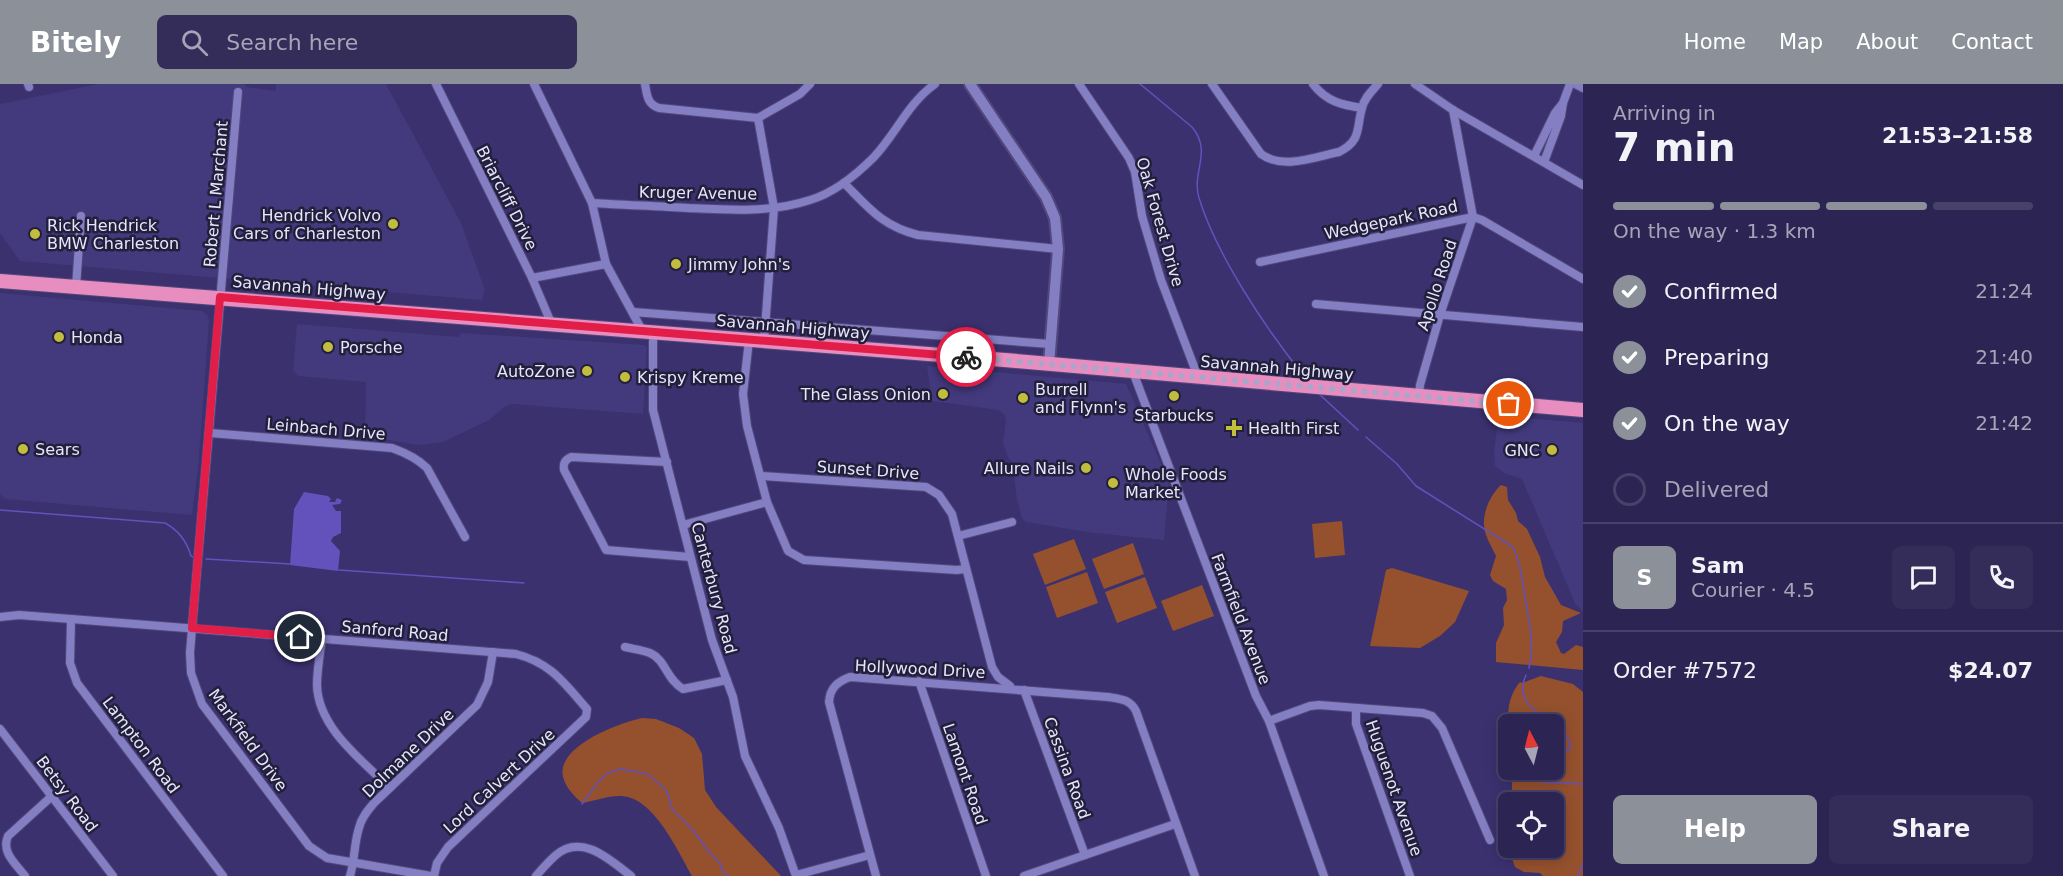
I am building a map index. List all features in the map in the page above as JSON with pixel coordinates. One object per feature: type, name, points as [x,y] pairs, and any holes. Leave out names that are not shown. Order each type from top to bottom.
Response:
[{"type":"highway","name":"Savannah Highway","points":[[0,281],[1049,364],[1583,410]]},
{"type":"main road","points":[[970,84],[1046,197],[1055,219],[1058,249],[1049,364]]},
{"type":"street","name":"Briarcliff Drive","points":[[436,84],[532,278],[552,325]]},
{"type":"street","points":[[534,84],[592,203],[606,264],[633,312],[648,332]]},
{"type":"street","points":[[645,84],[648,100],[659,108],[758,118],[800,94],[810,84]]},
{"type":"street","name":"Kruger Avenue","points":[[592,203],[731,210],[774,208],[809,201],[844,183],[875,156],[907,112],[925,91],[935,84]]},
{"type":"street","name":"Oak Forest Drive","points":[[1079,84],[1129,158],[1135,172],[1142,216],[1158,269],[1198,377]]},
{"type":"street","points":[[1212,84],[1261,154],[1269,160],[1282,163],[1339,152],[1347,148],[1357,137],[1364,100],[1378,84]]},
{"type":"street","points":[[1313,84],[1324,97],[1331,101],[1362,108]]},
{"type":"street","points":[[1415,84],[1453,111],[1583,185]]},
{"type":"street","points":[[1534,156],[1563,103],[1570,84]]},
{"type":"street","points":[[1575,84],[1583,88]]},
{"type":"street","name":"Robert L Marchant","points":[[220,297],[238,92]]},
{"type":"street","points":[[1544,162],[1561,116],[1563,103]]},
{"type":"street","name":"Apollo Road","points":[[1419,396],[1440,315],[1473,217],[1453,111]]},
{"type":"street","points":[[758,118],[774,208],[764,342]]},
{"type":"street","points":[[1546,131],[1554,135]]},
{"type":"street","points":[[844,183],[884,222],[901,230],[918,234],[1058,249]]},
{"type":"street","points":[[76,287],[81,216]]},
{"type":"street","name":"Wedgepark Road","points":[[1260,262],[1473,217],[1482,220],[1583,279]]},
{"type":"street","points":[[532,278],[606,264]]},
{"type":"street","name":"Markfield Drive","points":[[220,297],[190,653],[191,673],[202,704],[309,846],[327,858],[433,876]]},
{"type":"street","points":[[1316,304],[1583,327]]},
{"type":"street","points":[[633,312],[1050,344]]},
{"type":"street","name":"Canterbury Road","points":[[648,332],[653,410],[712,640],[727,680],[745,756],[779,828],[796,876]]},
{"type":"street","points":[[748,340],[743,394],[744,410],[767,502],[788,551],[804,560],[965,569]]},
{"type":"street","name":"Farmfield Avenue","points":[[1133,372],[1256,696],[1269,721],[1324,876]]},
{"type":"street","name":"Leinbach Drive","points":[[210,433],[392,448],[406,453],[418,459],[428,468],[465,537]]},
{"type":"street","points":[[667,462],[571,457],[564,465],[606,550],[690,557]]},
{"type":"street","name":"Sunset Drive","points":[[761,476],[926,487],[939,495],[948,506],[958,536],[980,628],[992,667],[998,677],[1014,689]]},
{"type":"street","points":[[683,525],[767,502]]},
{"type":"street","points":[[958,536],[1012,522]]},
{"type":"street","name":"Sanford Road","points":[[0,617],[20,615],[516,654],[539,662],[553,672],[587,710]]},
{"type":"street","name":"Lampton Road","points":[[71,619],[70,663],[77,683],[223,876]]},
{"type":"street","points":[[322,639],[317,686],[321,706],[330,725],[390,788]]},
{"type":"street","points":[[625,647],[650,653],[657,658],[671,680],[683,689],[727,680]]},
{"type":"street","name":"Dolmane Drive","points":[[350,876],[359,827],[374,802],[477,705],[488,682],[493,652]]},
{"type":"street","name":"Hollywood Drive","points":[[876,876],[829,702],[829,696],[837,682],[850,677],[1126,700],[1133,705],[1175,824]]},
{"type":"street","name":"Lamont Road","points":[[919,681],[986,876]]},
{"type":"street","name":"Cassina Road","points":[[1024,690],[1085,855]]},
{"type":"street","points":[[1269,721],[1310,706],[1423,713],[1432,716],[1442,728],[1490,840]]},
{"type":"street","name":"Huguenot Avenue","points":[[1356,708],[1356,724],[1410,876]]},
{"type":"street","name":"Lord Calvert Drive","points":[[433,876],[437,863],[448,847],[586,717],[587,710]]},
{"type":"street","name":"Betsy Road","points":[[1,731],[113,876]]},
{"type":"street","points":[[25,876],[6,852],[5,844],[8,836],[52,796]]},
{"type":"street","points":[[1024,876],[1175,824],[1195,876]]},
{"type":"street","points":[[536,876],[556,855],[578,846],[598,852],[631,876]]},
{"type":"street","points":[[796,876],[870,855]]},
{"type":"shaded area","points":[[99,84],[245,84],[246,87],[276,91],[276,84],[386,84],[461,223],[485,290],[482,300],[20,261],[0,233],[0,104]]},
{"type":"shaded area","points":[[0,293],[202,311],[207,315],[209,320],[204,390],[192,515],[5,499],[0,494]]},
{"type":"shaded area","points":[[297,324],[459,337],[461,333],[644,345],[647,347],[643,414],[512,404],[504,407],[489,420],[443,442],[419,445],[365,436],[366,382],[299,376],[293,371]]},
{"type":"shaded area","points":[[927,366],[1126,384],[1169,482],[1164,540],[1094,533],[1026,522],[1022,518],[1017,499],[1012,462],[1003,443],[1006,420],[1004,415],[999,410],[932,401]]},
{"type":"shaded area","points":[[1511,417],[1583,423],[1583,612],[1575,603],[1522,479],[1504,473],[1495,466],[1494,452],[1498,421]]},
{"type":"shaded area","points":[[1501,485],[1507,487],[1508,500],[1518,521],[1527,529],[1540,557],[1545,577],[1561,605],[1581,613],[1563,621],[1562,632],[1556,642],[1561,653],[1564,654],[1576,645],[1583,647],[1583,670],[1496,662],[1496,643],[1504,625],[1503,608],[1507,600],[1506,589],[1493,581],[1490,575],[1496,556],[1485,533],[1484,520],[1488,503]]},
{"type":"shaded area","points":[[304,492],[328,496],[331,499],[329,502],[335,502],[337,498],[342,500],[340,504],[332,505],[336,511],[341,511],[341,533],[333,537],[331,541],[340,551],[338,571],[290,565],[294,509]]},
{"type":"shaded area","points":[[1342,521],[1345,555],[1315,558],[1312,524]]},
{"type":"shaded area","points":[[1074,539],[1086,569],[1045,585],[1033,554]]},
{"type":"shaded area","points":[[1133,543],[1144,574],[1104,589],[1092,559]]},
{"type":"shaded area","points":[[1392,568],[1469,591],[1455,622],[1440,636],[1420,648],[1370,646],[1386,570]]},
{"type":"shaded area","points":[[1087,572],[1098,603],[1057,618],[1046,587]]},
{"type":"shaded area","points":[[1145,577],[1157,608],[1117,623],[1105,592]]},
{"type":"shaded area","points":[[1202,585],[1214,616],[1173,631],[1161,601]]},
{"type":"shaded area","points":[[1541,676],[1573,684],[1583,692],[1583,876],[1543,876],[1540,873],[1524,872],[1515,867],[1512,858],[1564,858],[1564,792],[1512,792],[1512,780],[1564,780],[1564,714],[1508,714],[1513,694],[1520,682]]},
{"type":"shaded area","points":[[642,718],[656,719],[679,728],[694,738],[702,754],[705,790],[716,807],[781,876],[692,876],[663,826],[642,804],[631,798],[619,796],[582,803],[573,795],[563,777],[563,766],[569,755],[591,738],[619,725]]},
{"type":"waterway","points":[[1140,84],[1192,127],[1198,136],[1201,154],[1197,189],[1217,243],[1259,315],[1305,377]]},
{"type":"waterway","points":[[1317,392],[1358,430]]},
{"type":"waterway","points":[[1366,437],[1397,464],[1416,486],[1513,547],[1520,565],[1530,624],[1529,668]]},
{"type":"waterway","points":[[0,510],[165,523],[181,537],[193,557]]},
{"type":"waterway","points":[[206,559],[290,564]]},
{"type":"waterway","points":[[339,570],[524,583]]},
{"type":"waterway","points":[[1526,675],[1523,684],[1525,698],[1539,714]]},
{"type":"waterway","points":[[1564,732],[1570,749],[1564,752]]},
{"type":"waterway","points":[[582,804],[608,773],[620,769],[648,774],[667,791],[672,809],[693,830],[720,863],[722,871],[729,876]]},
{"type":"waterway","points":[[1536,780],[1583,784]]},
{"type":"waterway","points":[[1578,876],[1583,863]]},
{"type":"way so far","points":[[966,357],[1509,404]]},
{"type":"place","name":"Hendrick Volvo Cars of Charleston","points":[[393,224]]},
{"type":"place","name":"Rick Hendrick BMW Charleston","points":[[35,234]]},
{"type":"place","name":"Jimmy John's","points":[[676,264]]},
{"type":"place","name":"Honda","points":[[59,337]]},
{"type":"place","name":"Porsche","points":[[328,347]]},
{"type":"place","name":"AutoZone","points":[[587,371]]},
{"type":"place","name":"Krispy Kreme","points":[[625,377]]},
{"type":"place","name":"The Glass Onion","points":[[943,394]]},
{"type":"place","name":"Starbucks","points":[[1174,396]]},
{"type":"place","name":"Burrell and Flynn's","points":[[1023,398]]},
{"type":"place","name":"Health First","points":[[1234,428]]},
{"type":"place","name":"Sears","points":[[23,449]]},
{"type":"place","name":"GNC","points":[[1552,450]]},
{"type":"place","name":"Allure Nails","points":[[1086,468]]},
{"type":"place","name":"Whole Foods Market","points":[[1113,483]]},
{"type":"route","points":[[300,637],[192,628],[220,297],[966,357]]}]
